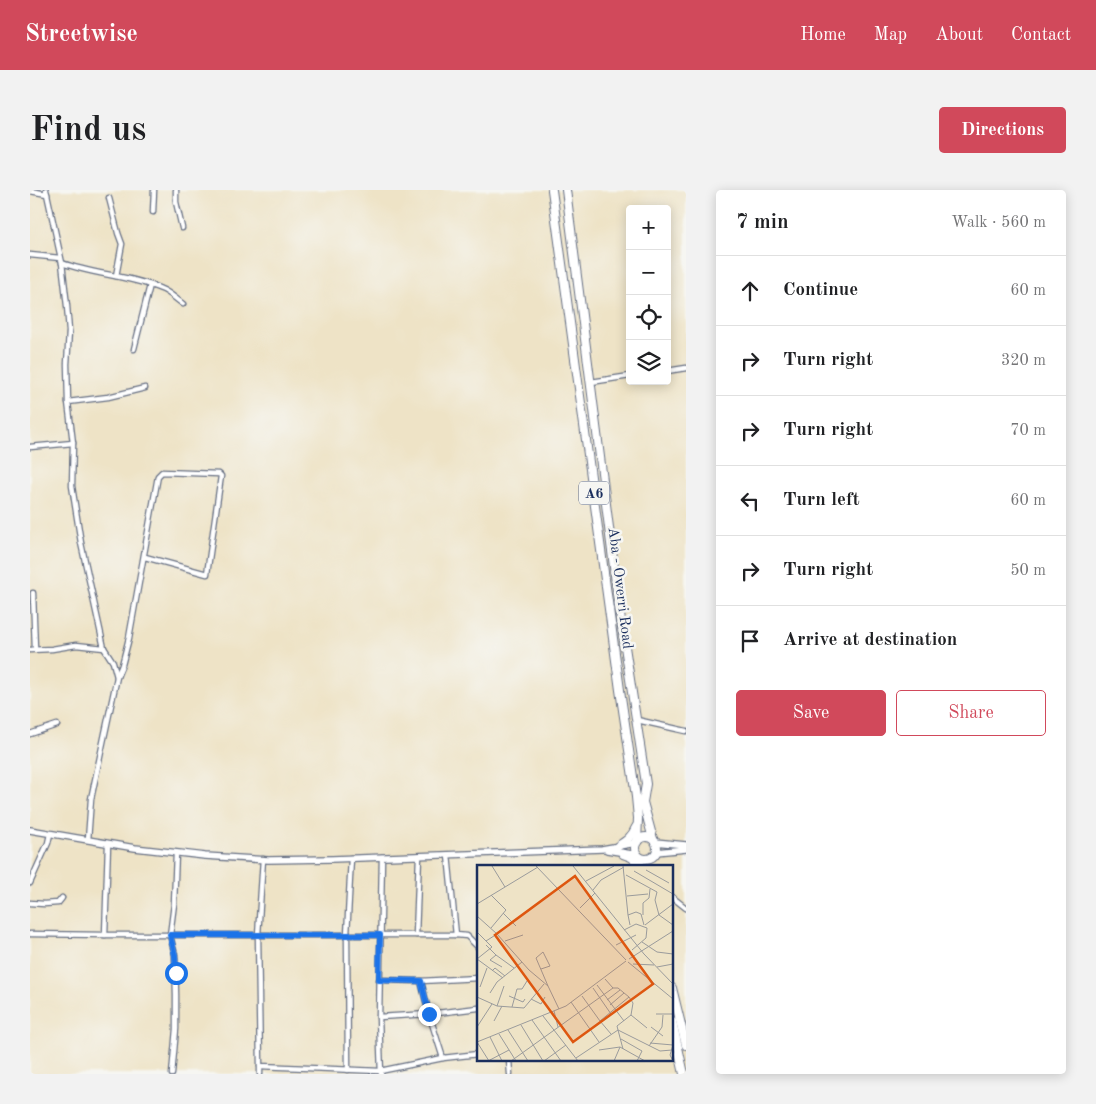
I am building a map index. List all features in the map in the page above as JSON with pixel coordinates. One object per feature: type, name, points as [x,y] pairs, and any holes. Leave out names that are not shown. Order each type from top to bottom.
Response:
[{"type":"highway","name":"Aba - Owerri Road","points":[[552,190],[638,818],[635,849],[642,865]]},
{"type":"highway","name":"Aba - Owerri Road","points":[[566,190],[620,614],[646,784],[643,802],[656,853],[654,865]]},
{"type":"highway","points":[[596,509],[606,509]]},
{"type":"highway","points":[[618,846],[632,836],[638,818]]},
{"type":"highway","points":[[637,842],[646,837],[654,840]]},
{"type":"highway","points":[[639,856],[648,859],[656,853]]},
{"type":"highway","points":[[623,854],[640,865]]},
{"type":"highway","points":[[674,996],[686,1045]]},
{"type":"highway","points":[[674,1030],[684,1074]]},
{"type":"main road","points":[[30,830],[108,844],[176,853],[263,860],[602,849],[637,842]]},
{"type":"main road","points":[[654,840],[686,847]]},
{"type":"main road","points":[[656,853],[686,847]]},
{"type":"main road","points":[[602,849],[639,856]]},
{"type":"street","points":[[153,212],[154,190]]},
{"type":"street","points":[[176,190],[176,202],[182,228]]},
{"type":"street","points":[[30,191],[47,192],[56,230],[69,331],[68,402],[73,443],[72,486],[104,648],[113,662],[117,677]]},
{"type":"street","points":[[109,198],[122,244],[116,276]]},
{"type":"street","points":[[30,255],[61,260],[80,269],[150,285],[166,292],[184,304]]},
{"type":"street","points":[[134,349],[150,285]]},
{"type":"street","points":[[671,370],[686,368]]},
{"type":"street","points":[[591,382],[626,377]]},
{"type":"street","points":[[68,402],[108,397],[145,388]]},
{"type":"street","points":[[30,447],[73,443]]},
{"type":"street","points":[[88,840],[91,800],[117,677],[129,638],[139,578],[160,474],[162,472],[220,474],[218,504],[207,574],[144,557]]},
{"type":"street","points":[[33,593],[32,649],[52,649],[76,645],[104,648]]},
{"type":"street","points":[[637,720],[686,731]]},
{"type":"street","points":[[30,734],[56,725]]},
{"type":"street","points":[[30,883],[48,843],[50,834]]},
{"type":"street","points":[[105,935],[108,844]]},
{"type":"street","points":[[172,1074],[176,995],[175,955],[170,935],[174,904],[176,853]]},
{"type":"street","points":[[448,855],[456,935]]},
{"type":"street","points":[[416,935],[419,856]]},
{"type":"street","points":[[381,1072],[379,980],[382,857]]},
{"type":"street","points":[[348,1070],[347,935],[351,858]]},
{"type":"street","points":[[260,1074],[258,935],[263,860]]},
{"type":"street","points":[[30,902],[58,904],[62,898]]},
{"type":"street","points":[[674,899],[686,908]]},
{"type":"street","points":[[30,934],[456,935],[467,936],[477,947]]},
{"type":"street","points":[[379,980],[421,981],[477,978]]},
{"type":"street","points":[[421,981],[443,1058]]},
{"type":"street","points":[[379,1017],[429,1014],[477,1008]]},
{"type":"street","points":[[260,1066],[381,1072],[443,1058],[477,1054]]},
{"type":"route","points":[[176,973],[175,955],[170,935],[380,935],[379,980],[421,981],[429,1014]]}]
